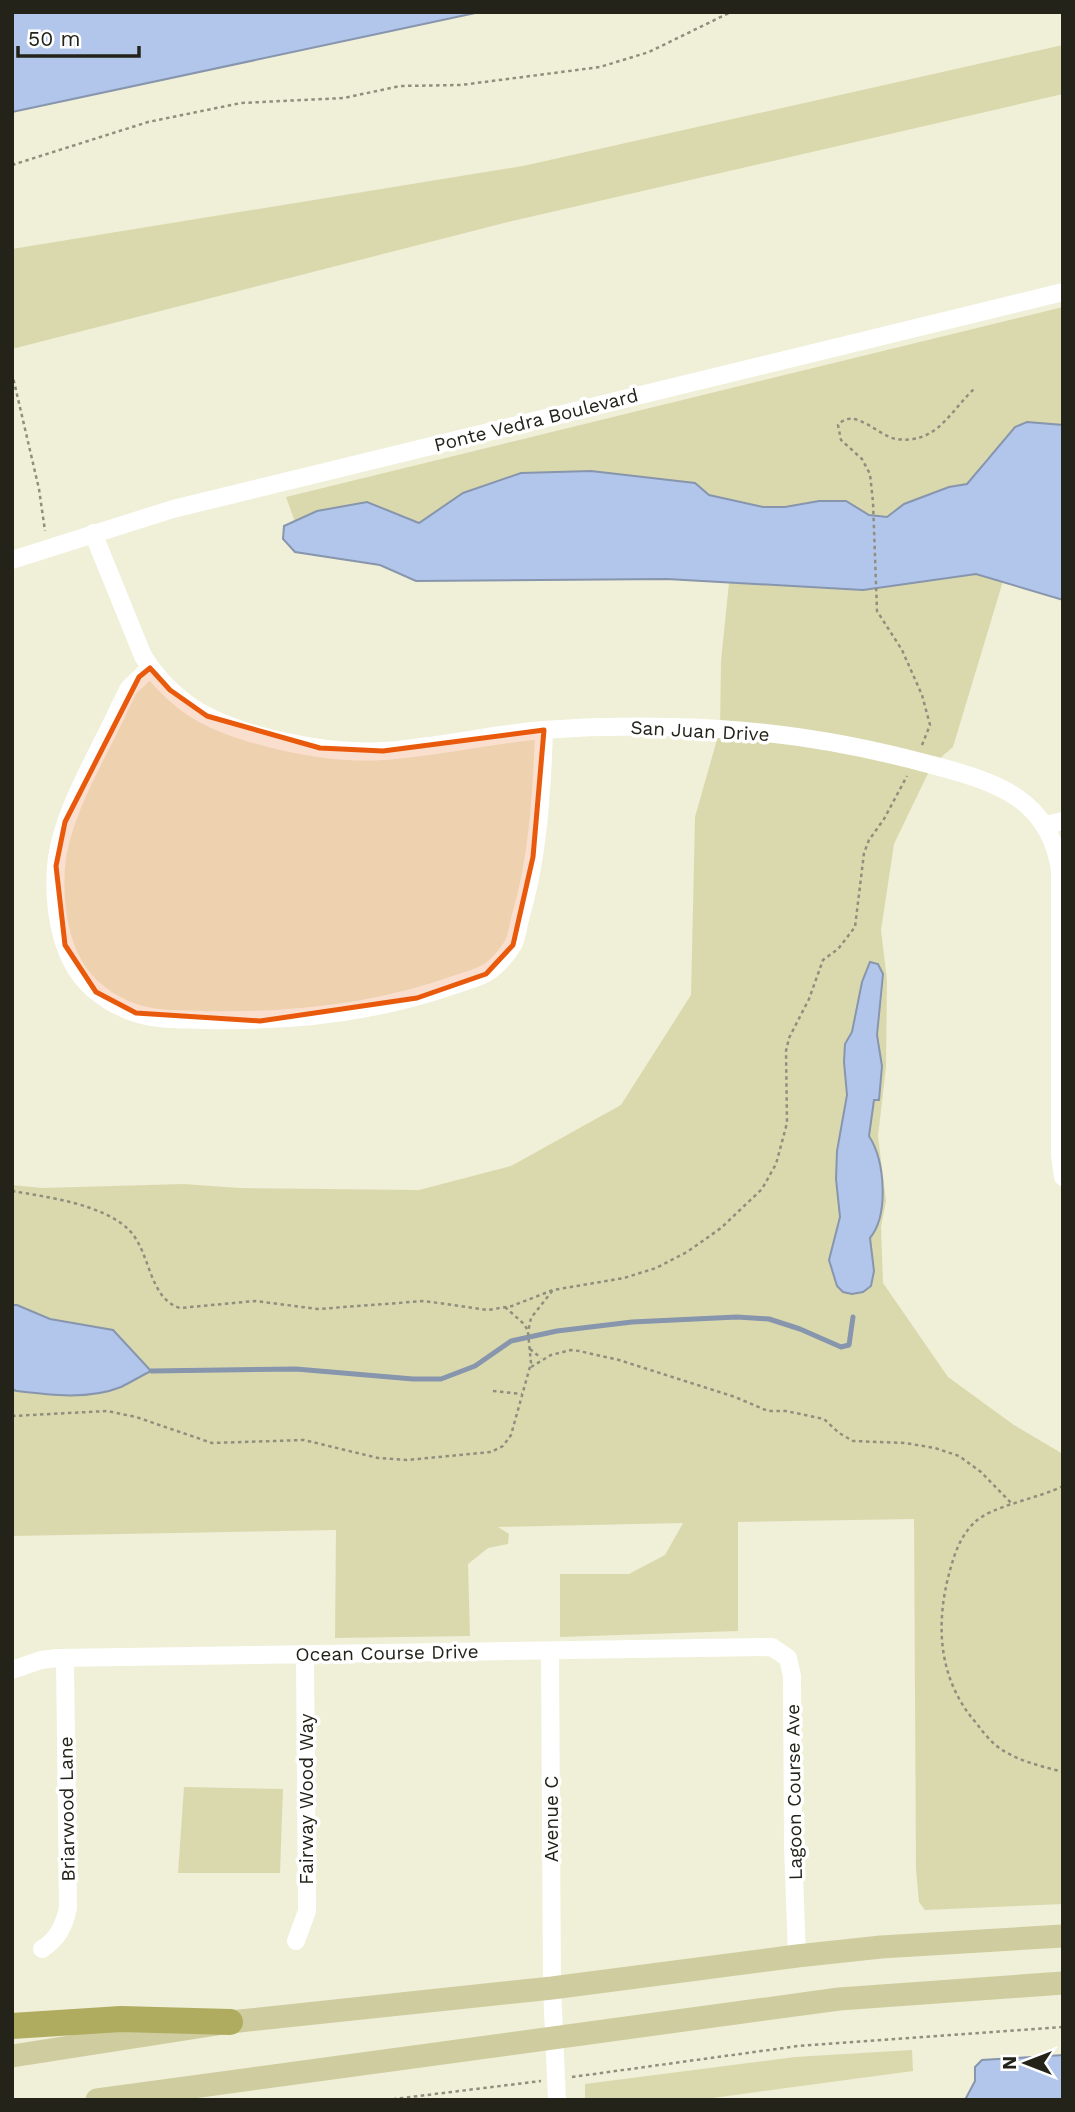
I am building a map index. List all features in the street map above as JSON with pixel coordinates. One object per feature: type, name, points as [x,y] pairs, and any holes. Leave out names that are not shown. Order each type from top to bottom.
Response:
[{"type":"highway","points":[[12,2026],[121,2019],[230,2022]]},
{"type":"main road","points":[[12,2056],[230,2022],[552,1988],[797,1955],[1063,1936]]},
{"type":"main road","points":[[97,2100],[839,1998],[1063,1983]]},
{"type":"street","name":"Ponte Vedra Boulevard","points":[[12,560],[173,509],[1063,292]]},
{"type":"street","name":"San Juan Drive","points":[[93,533],[150,668],[170,690],[207,716],[268,736],[320,748],[383,751],[544,730],[605,727],[671,727],[773,734],[825,741],[916,760],[1010,791],[1054,823],[1060,870],[1060,1155],[1063,1177]]},
{"type":"street","points":[[150,668],[129,688],[65,822],[59,844],[56,874],[57,914],[72,963],[96,992],[136,1013],[177,1019],[260,1021],[362,1009],[404,1001],[486,974],[513,945],[526,901],[535,844],[544,730]]},
{"type":"street","name":"Ocean Course Drive","points":[[12,1670],[41,1660],[65,1658],[763,1646]]},
{"type":"street","name":"Lagoon Course Ave","points":[[763,1646],[772,1647],[788,1658],[792,1676],[797,1955]]},
{"type":"street","name":"Avenue C","points":[[550,1651],[552,1988],[557,2100]]},
{"type":"street","name":"Fairway Wood Way","points":[[296,1941],[307,1911],[305,1655]]},
{"type":"street","name":"Briarwood Lane","points":[[42,1950],[57,1936],[64,1924],[68,1908],[65,1658]]},
{"type":"path","points":[[12,165],[148,122],[241,103],[344,98],[400,86],[461,85],[600,67],[649,52],[731,12]]},
{"type":"path","points":[[12,373],[39,489],[46,549]]},
{"type":"path","points":[[12,1191],[74,1204],[100,1213],[126,1227],[144,1252],[162,1298],[169,1305],[180,1308],[255,1301],[318,1309],[424,1301],[488,1310],[505,1307],[553,1290],[624,1278],[656,1268],[687,1252],[720,1227],[762,1189],[775,1164],[787,1123],[786,1051],[789,1038],[809,999],[824,960],[838,949],[855,927],[864,853],[869,839],[884,819],[916,760],[930,725],[922,695],[902,650],[877,611],[873,502],[867,467],[841,440],[838,425],[847,419],[864,422],[881,434],[899,439],[922,437],[941,426],[975,388]]},
{"type":"path","points":[[527,1332],[531,1318],[553,1290]]},
{"type":"path","points":[[12,1416],[107,1411],[136,1417],[212,1443],[304,1440],[325,1443],[363,1456],[407,1460],[491,1452],[503,1446],[511,1435],[529,1368],[527,1332],[523,1324],[505,1307]]},
{"type":"path","points":[[530,1349],[541,1359]]},
{"type":"path","points":[[529,1368],[541,1359],[561,1352],[579,1351],[619,1360],[735,1397],[768,1411],[786,1411],[824,1419],[853,1441],[905,1443],[935,1448],[959,1456],[981,1472],[1013,1505]]},
{"type":"path","points":[[493,1391],[522,1394]]},
{"type":"path","points":[[1062,1488],[977,1520],[960,1541],[945,1591],[941,1621],[946,1670],[963,1709],[998,1747],[1017,1758],[1063,1772]]},
{"type":"path","points":[[386,2100],[798,2046],[1063,2027]]},
{"type":"highlighted area","points":[[150,668],[170,690],[207,716],[320,748],[383,751],[544,730],[533,857],[513,945],[486,974],[417,998],[260,1021],[136,1013],[96,992],[65,945],[56,866],[65,822],[139,677]]},
{"type":"green space","points":[[1063,45],[1063,94],[508,222],[12,349],[12,249],[523,166]]},
{"type":"green space","points":[[1063,307],[1063,425],[1035,422],[987,458],[967,484],[925,496],[887,517],[869,515],[846,501],[763,507],[709,495],[694,483],[590,471],[521,473],[463,493],[419,523],[367,502],[317,511],[295,522],[286,497]]},
{"type":"green space","points":[[976,574],[1003,581],[953,747],[932,765],[894,844],[881,930],[887,980],[886,1067],[878,1136],[886,1201],[881,1227],[883,1283],[948,1377],[1014,1425],[1063,1454],[1063,1904],[925,1910],[919,1902],[916,1869],[914,1519],[738,1522],[738,1631],[560,1637],[560,1574],[629,1574],[665,1555],[683,1523],[498,1527],[509,1534],[508,1544],[488,1548],[468,1564],[470,1636],[335,1638],[336,1530],[12,1536],[12,1185],[42,1188],[184,1184],[239,1188],[419,1190],[511,1166],[621,1105],[691,995],[695,817],[720,729],[721,661],[729,583],[863,590]]},
{"type":"green space","points":[[184,1787],[283,1789],[280,1873],[178,1873]]},
{"type":"green space","points":[[912,2050],[913,2071],[698,2100],[585,2100],[585,2084],[795,2057]]},
{"type":"water","points":[[12,12],[480,12],[12,112]]},
{"type":"water","points":[[1027,422],[1063,425],[1063,600],[976,574],[863,590],[667,579],[416,581],[380,565],[295,552],[283,539],[284,526],[317,511],[367,502],[419,523],[463,493],[521,473],[591,471],[695,483],[709,495],[763,507],[846,501],[869,515],[887,517],[904,504],[949,487],[967,484],[1015,427]]},
{"type":"water","points":[[870,962],[878,964],[883,974],[877,1035],[882,1066],[879,1100],[874,1100],[869,1136],[879,1159],[883,1188],[880,1216],[870,1238],[874,1271],[871,1286],[863,1292],[852,1294],[843,1292],[837,1286],[829,1260],[840,1217],[836,1179],[837,1151],[847,1095],[845,1044],[852,1032],[862,982]]},
{"type":"water","points":[[12,1305],[50,1319],[113,1330],[151,1371],[121,1387],[96,1394],[55,1395],[16,1391],[12,1389]]},
{"type":"water","points":[[1063,2055],[1063,2100],[965,2100],[975,2081],[975,2067],[982,2060]]},
{"type":"waterway","points":[[151,1371],[296,1369],[441,1379],[475,1366],[511,1341],[557,1331],[632,1322],[737,1317],[769,1319],[841,1347],[849,1345],[853,1317]]}]
